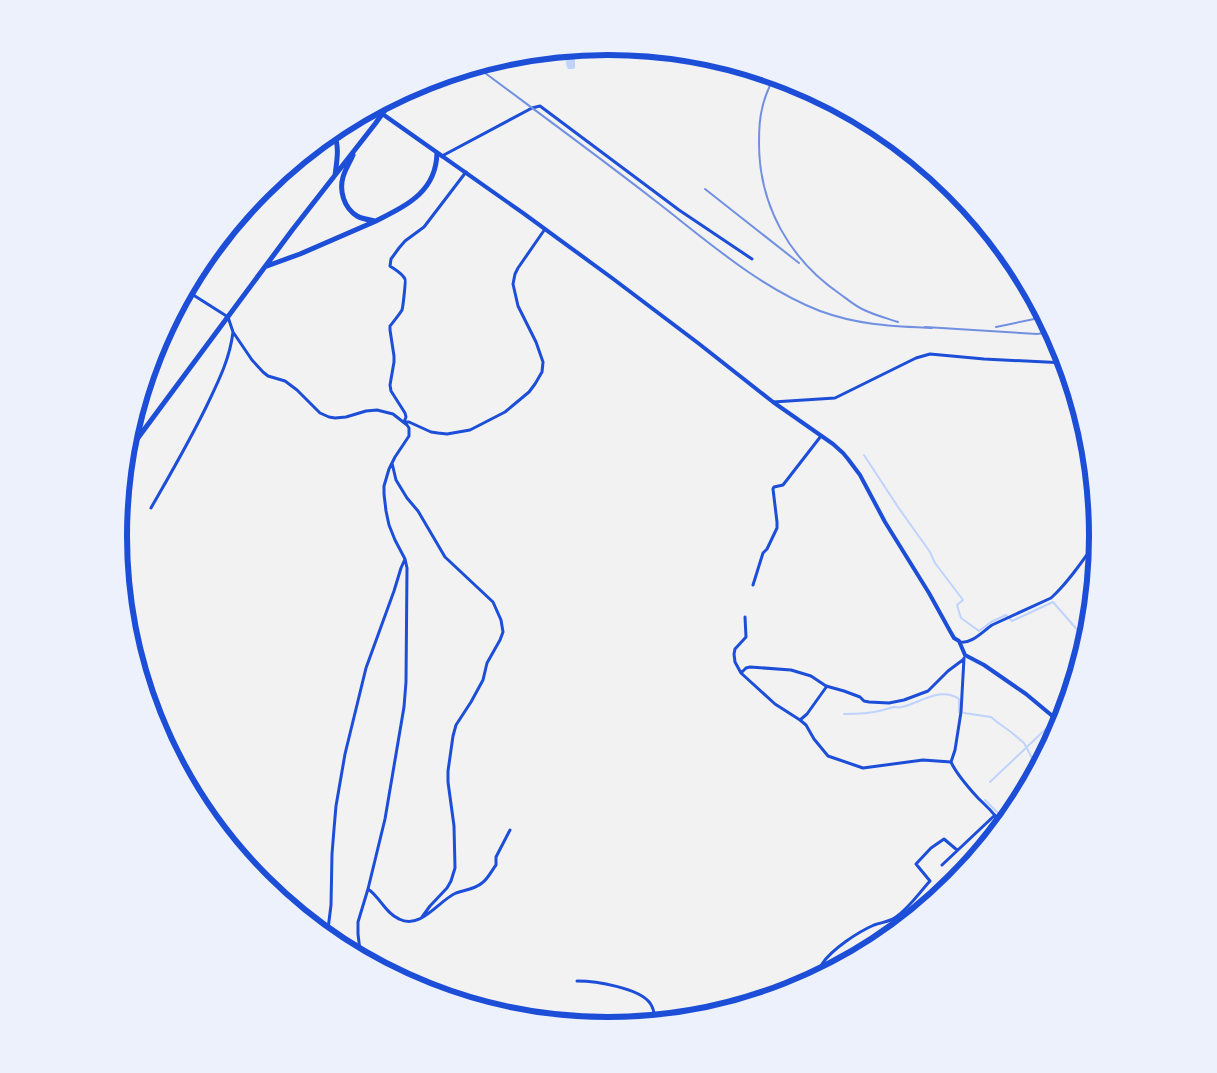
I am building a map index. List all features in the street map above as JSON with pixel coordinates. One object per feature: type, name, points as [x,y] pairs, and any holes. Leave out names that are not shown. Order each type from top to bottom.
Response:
[{"type":"highway","points":[[137,440],[384,111]]},
{"type":"highway","points":[[335,175],[338,149],[336,140]]},
{"type":"highway","points":[[356,149],[343,176],[343,198],[357,216],[376,221]]},
{"type":"highway","points":[[266,267],[401,209],[413,201],[428,184],[440,154]]},
{"type":"main road","points":[[381,113],[440,154]]},
{"type":"street","points":[[752,259],[679,210],[540,106],[532,108],[440,154],[545,229],[848,458],[954,638],[963,643],[967,642],[992,625],[1051,598],[1090,551]]},
{"type":"street","points":[[404,422],[405,412],[391,390],[390,385],[394,356],[390,326],[403,307],[406,279],[390,266],[390,262],[405,241],[424,227],[466,172]]},
{"type":"street","points":[[404,422],[409,422],[438,433],[447,434],[470,430],[505,412],[530,392],[543,367],[536,342],[518,306],[513,284],[518,268],[545,229]]},
{"type":"street","points":[[192,295],[228,318],[233,332],[252,360],[263,372],[268,376],[285,381],[324,416],[340,418],[366,410],[377,410],[393,414],[409,428],[409,436],[389,468],[384,486],[384,501],[389,525],[406,560],[407,568],[408,598],[404,707],[392,783],[358,928],[361,949]]},
{"type":"street","points":[[151,508],[196,429],[222,374],[230,352],[233,332]]},
{"type":"street","points":[[773,402],[835,398],[916,358],[930,354],[1057,363]]},
{"type":"street","points":[[753,585],[763,553],[776,528],[773,489],[774,487],[783,486],[821,436]]},
{"type":"street","points":[[392,463],[396,480],[418,511],[442,552],[453,565],[494,602],[503,627],[500,640],[487,663],[483,680],[456,725],[448,772],[454,826],[455,868],[447,888],[422,917]]},
{"type":"street","points":[[329,928],[332,854],[345,754],[366,668],[401,568],[406,560]]},
{"type":"street","points":[[746,617],[746,637],[735,649],[735,662],[741,672],[775,704],[806,725],[814,739],[828,756],[863,768],[923,760],[951,762]]},
{"type":"street","points":[[951,762],[956,750],[961,712],[964,657],[959,641]]},
{"type":"street","points":[[741,672],[750,667],[791,670],[811,676],[827,686],[844,690],[869,702],[896,702],[928,691],[964,657]]},
{"type":"street","points":[[964,657],[984,665],[1019,689],[1054,717]]},
{"type":"street","points":[[800,720],[807,714],[827,686]]},
{"type":"street","points":[[951,762],[961,777],[998,819]]},
{"type":"street","points":[[942,865],[995,815]]},
{"type":"street","points":[[368,889],[373,892],[384,908],[399,920],[409,922],[417,920],[455,894],[482,883],[496,865],[496,857],[510,830]]},
{"type":"street","points":[[822,967],[822,964],[830,955],[859,933],[874,925],[896,918],[913,902],[930,881],[916,864],[931,848],[944,839],[957,850]]},
{"type":"street","points":[[577,981],[592,981],[640,994],[650,1002],[654,1016]]},
{"type":"water","points":[[575,56],[575,68],[568,69],[567,57]]},
{"type":"waterway","points":[[864,455],[930,552],[935,563],[963,600],[957,605],[961,618],[979,631],[991,622],[1006,615],[1012,621],[1053,602],[1080,633]]},
{"type":"waterway","points":[[844,714],[870,713],[902,707],[945,694],[959,699],[960,712]]},
{"type":"waterway","points":[[964,713],[991,717],[1024,743],[1034,760]]},
{"type":"waterway","points":[[990,782],[1051,725]]},
{"type":"waterway","points":[[985,800],[1001,816]]},
{"type":"railway","points":[[483,71],[733,261],[775,289],[797,301],[834,316],[861,322],[932,328]]},
{"type":"railway","points":[[771,84],[763,105],[760,122],[760,166],[764,188],[780,229],[792,247],[822,280],[859,307],[898,322]]},
{"type":"railway","points":[[705,189],[799,263]]},
{"type":"railway","points":[[996,327],[1037,318]]},
{"type":"railway","points":[[925,327],[1044,333]]}]
